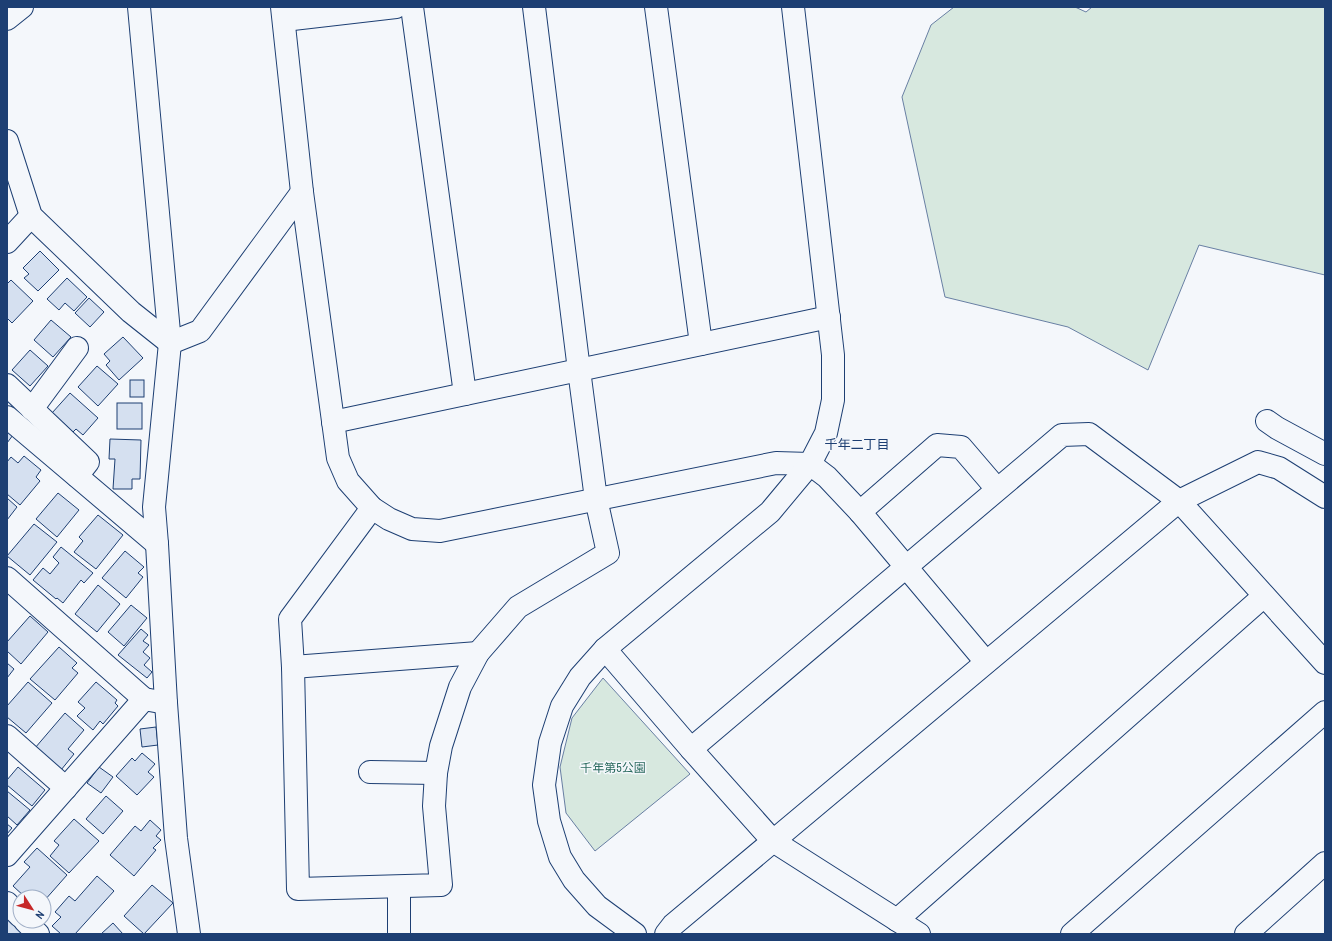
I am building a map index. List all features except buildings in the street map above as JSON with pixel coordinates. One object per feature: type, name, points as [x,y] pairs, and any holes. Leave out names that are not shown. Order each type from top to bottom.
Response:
[{"type":"street","points":[[7,19],[22,7]]},
{"type":"street","points":[[139,7],[170,343],[154,507],[176,838],[189,934]]},
{"type":"street","points":[[396,7],[283,14],[302,192],[338,458],[348,481],[372,508],[412,529],[440,531],[776,462],[810,464],[827,477],[860,512],[986,662]]},
{"type":"street","points":[[412,7],[465,394]]},
{"type":"street","points":[[372,508],[290,619],[298,889],[441,885],[434,806],[436,773],[441,746],[460,687],[478,653],[518,607],[608,553],[596,499],[534,7]]},
{"type":"street","points":[[656,7],[701,344]]},
{"type":"street","points":[[635,934],[597,906],[574,880],[560,857],[549,821],[544,786],[550,743],[562,706],[580,677],[606,649],[770,512],[810,464],[826,433],[833,400],[833,355],[793,7]]},
{"type":"street","points":[[7,141],[31,216],[131,312],[170,343]]},
{"type":"street","points":[[170,343],[200,331],[302,192]]},
{"type":"street","points":[[7,242],[31,216]]},
{"type":"street","points":[[333,422],[829,317]]},
{"type":"street","points":[[32,408],[77,348]]},
{"type":"street","points":[[7,385],[88,462],[77,476]]},
{"type":"street","points":[[7,417],[157,544]]},
{"type":"street","points":[[1267,421],[1325,454]]},
{"type":"street","points":[[691,749],[1062,435],[1089,434],[1179,501],[1325,663]]},
{"type":"street","points":[[860,512],[937,445],[961,447],[997,489]]},
{"type":"street","points":[[666,934],[673,925],[1179,501],[1258,462],[1279,468],[1325,497]]},
{"type":"street","points":[[7,578],[144,699],[166,703]]},
{"type":"street","points":[[897,920],[1264,596]]},
{"type":"street","points":[[606,649],[691,749],[773,841],[919,934]]},
{"type":"street","points":[[292,668],[478,653]]},
{"type":"street","points":[[7,855],[144,699]]},
{"type":"street","points":[[1072,934],[1325,712]]},
{"type":"street","points":[[7,736],[66,788]]},
{"type":"street","points":[[370,772],[436,773]]},
{"type":"street","points":[[1246,934],[1325,862]]},
{"type":"street","points":[[399,887],[399,934]]},
{"type":"green space","points":[[954,7],[1075,7],[1086,12],[1092,7],[1325,7],[1325,275],[1199,245],[1148,370],[1068,327],[945,297],[902,97],[931,25]]},
{"type":"green space","name":"千年第5公園","points":[[603,678],[690,774],[595,851],[566,813],[560,767],[572,718]]},
{"type":"district","name":"千年二丁目","points":[[857,444]]}]
